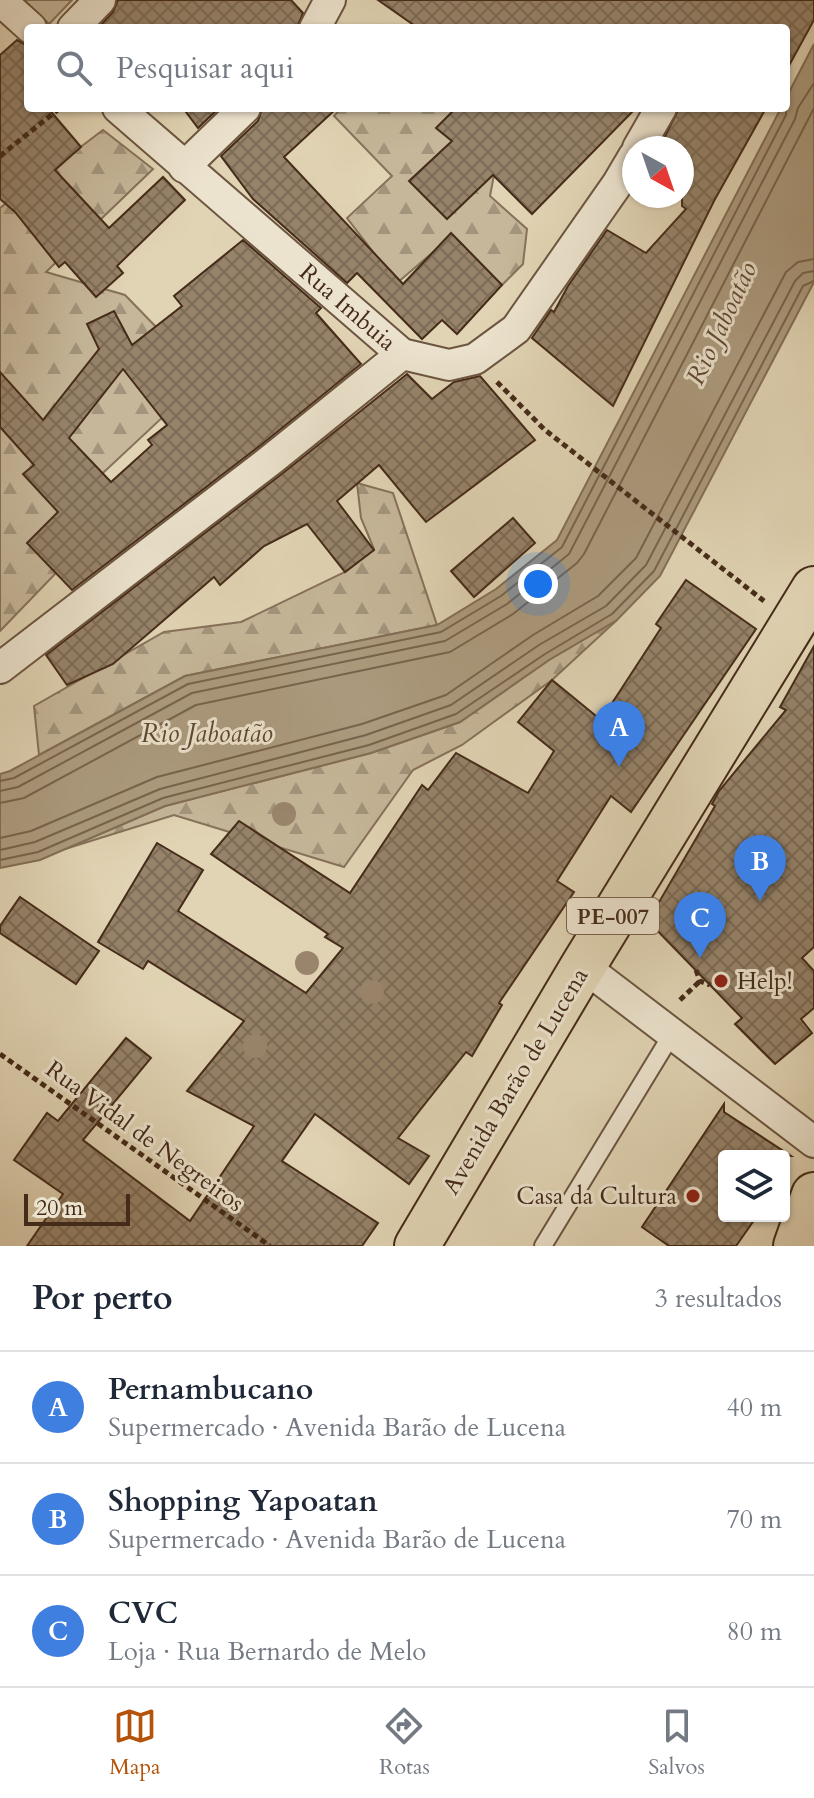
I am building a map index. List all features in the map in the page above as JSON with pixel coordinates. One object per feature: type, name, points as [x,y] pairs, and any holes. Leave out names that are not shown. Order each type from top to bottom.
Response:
[{"type":"main road","name":"Avenida Barão de Lucena","points":[[417,1246],[583,966],[814,589]]},
{"type":"main road","points":[[796,1246],[814,1195]]},
{"type":"street","points":[[0,0],[27,24]]},
{"type":"street","points":[[77,24],[100,0]]},
{"type":"street","points":[[317,24],[330,0]]},
{"type":"street","name":"Rua Imbuia","points":[[122,112],[402,354],[449,365],[475,359]]},
{"type":"street","points":[[184,167],[241,112]]},
{"type":"street","points":[[645,136],[659,112]]},
{"type":"street","points":[[475,359],[516,329],[622,176]]},
{"type":"street","points":[[0,668],[272,459],[402,354]]},
{"type":"street","points":[[583,966],[814,1142]]},
{"type":"lane","points":[[543,1246],[672,1034]]},
{"type":"path","points":[[0,156],[55,112]]},
{"type":"path","points":[[475,359],[545,430],[765,602]]},
{"type":"path","points":[[696,970],[700,981],[710,985]]},
{"type":"path","name":"Rua Vidal de Negreiros","points":[[0,1054],[270,1246]]},
{"type":"green space","points":[[24,0],[72,0],[49,24]]},
{"type":"green space","points":[[338,112],[452,112],[437,129],[494,175],[490,196],[527,229],[523,264],[502,285],[453,235],[397,283],[347,218],[392,176],[334,116]]},
{"type":"green space","points":[[103,130],[153,169],[46,272],[125,295],[195,367],[180,401],[28,543],[56,573],[0,631],[0,208]]},
{"type":"green space","points":[[357,483],[393,493],[437,625],[185,676],[39,755],[34,706],[164,632],[241,622],[345,572],[374,549],[361,518]]},
{"type":"green space","points":[[617,620],[552,680],[462,745],[413,770],[344,867],[174,815],[65,849],[165,806],[371,753],[460,722],[549,660]]},
{"type":"water","name":"Rio Jaboatão","points":[[814,44],[814,282],[660,576],[617,620],[549,660],[460,722],[371,753],[165,806],[40,860],[0,868],[0,774],[185,676],[437,625],[496,589],[557,540],[779,112],[790,112],[790,90]]},
{"type":"building","points":[[118,0],[291,0],[303,13],[299,24],[102,24],[113,12]]},
{"type":"building","points":[[378,0],[814,0],[814,20],[790,64],[790,24],[412,24]]},
{"type":"building","points":[[17,40],[24,44],[24,112],[51,112],[81,147],[55,170],[109,228],[163,177],[185,200],[117,266],[123,273],[96,297],[65,262],[59,267],[15,212],[0,199],[0,55]]},
{"type":"building","points":[[186,112],[215,112],[198,128]]},
{"type":"building","points":[[261,112],[333,112],[284,157],[403,284],[451,233],[502,285],[457,334],[442,320],[422,339],[357,273],[347,283],[253,199],[221,156],[258,121]]},
{"type":"building","points":[[452,112],[632,112],[532,214],[493,175],[447,219],[409,181],[452,141],[436,128]]},
{"type":"building","points":[[677,112],[764,112],[714,201],[613,406],[532,338],[551,310],[554,312],[607,230],[646,253],[686,209],[694,208],[694,136],[665,136]]},
{"type":"building","points":[[243,240],[321,308],[316,313],[361,364],[72,590],[27,543],[58,512],[23,474],[34,465],[0,427],[0,372],[43,420],[99,349],[87,324],[114,311],[132,345],[182,306],[174,296]],"holes":[[[123,369],[167,425],[148,440],[152,445],[111,482],[69,438]]]},
{"type":"building","points":[[407,374],[432,399],[454,382],[480,376],[535,440],[426,522],[379,465],[337,501],[374,550],[345,572],[307,524],[264,546],[220,585],[214,577],[113,664],[67,685],[46,655]]},
{"type":"building","points":[[513,518],[535,543],[474,597],[451,571]]},
{"type":"building","points":[[686,580],[756,629],[631,812],[611,796],[557,881],[574,892],[499,1003],[502,1005],[472,1056],[466,1052],[398,1138],[429,1156],[409,1184],[315,1114],[282,1161],[378,1223],[362,1246],[27,1246],[63,1194],[14,1160],[47,1113],[58,1121],[126,1038],[151,1058],[83,1140],[190,1221],[254,1126],[187,1091],[244,1021],[148,961],[143,969],[98,942],[157,843],[203,870],[178,911],[306,993],[343,948],[325,937],[328,934],[211,854],[239,821],[350,893],[422,785],[428,790],[456,753],[528,793],[554,751],[518,722],[552,680],[601,720],[661,628],[656,624]]},
{"type":"building","points":[[814,646],[814,947],[802,958],[814,971],[814,1008],[801,1019],[812,1033],[775,1064],[735,1024],[742,1018],[648,921],[715,806],[712,804],[719,791],[786,710],[780,707]]},
{"type":"building","points":[[20,897],[99,951],[76,984],[0,933],[0,926]]},
{"type":"building","name":"Casa da Cultura","points":[[724,1104],[724,1112],[782,1150],[718,1150],[718,1222],[753,1222],[736,1246],[669,1246],[642,1227]]},
{"type":"place","name":"Pernambucano","points":[[619,767]]},
{"type":"place","name":"Shopping Yapoatan","points":[[760,901]]},
{"type":"place","name":"CVC","points":[[700,958]]},
{"type":"place","name":"Help!","points":[[721,981]]},
{"type":"place","name":"Casa da Cultura","points":[[693,1196]]}]
